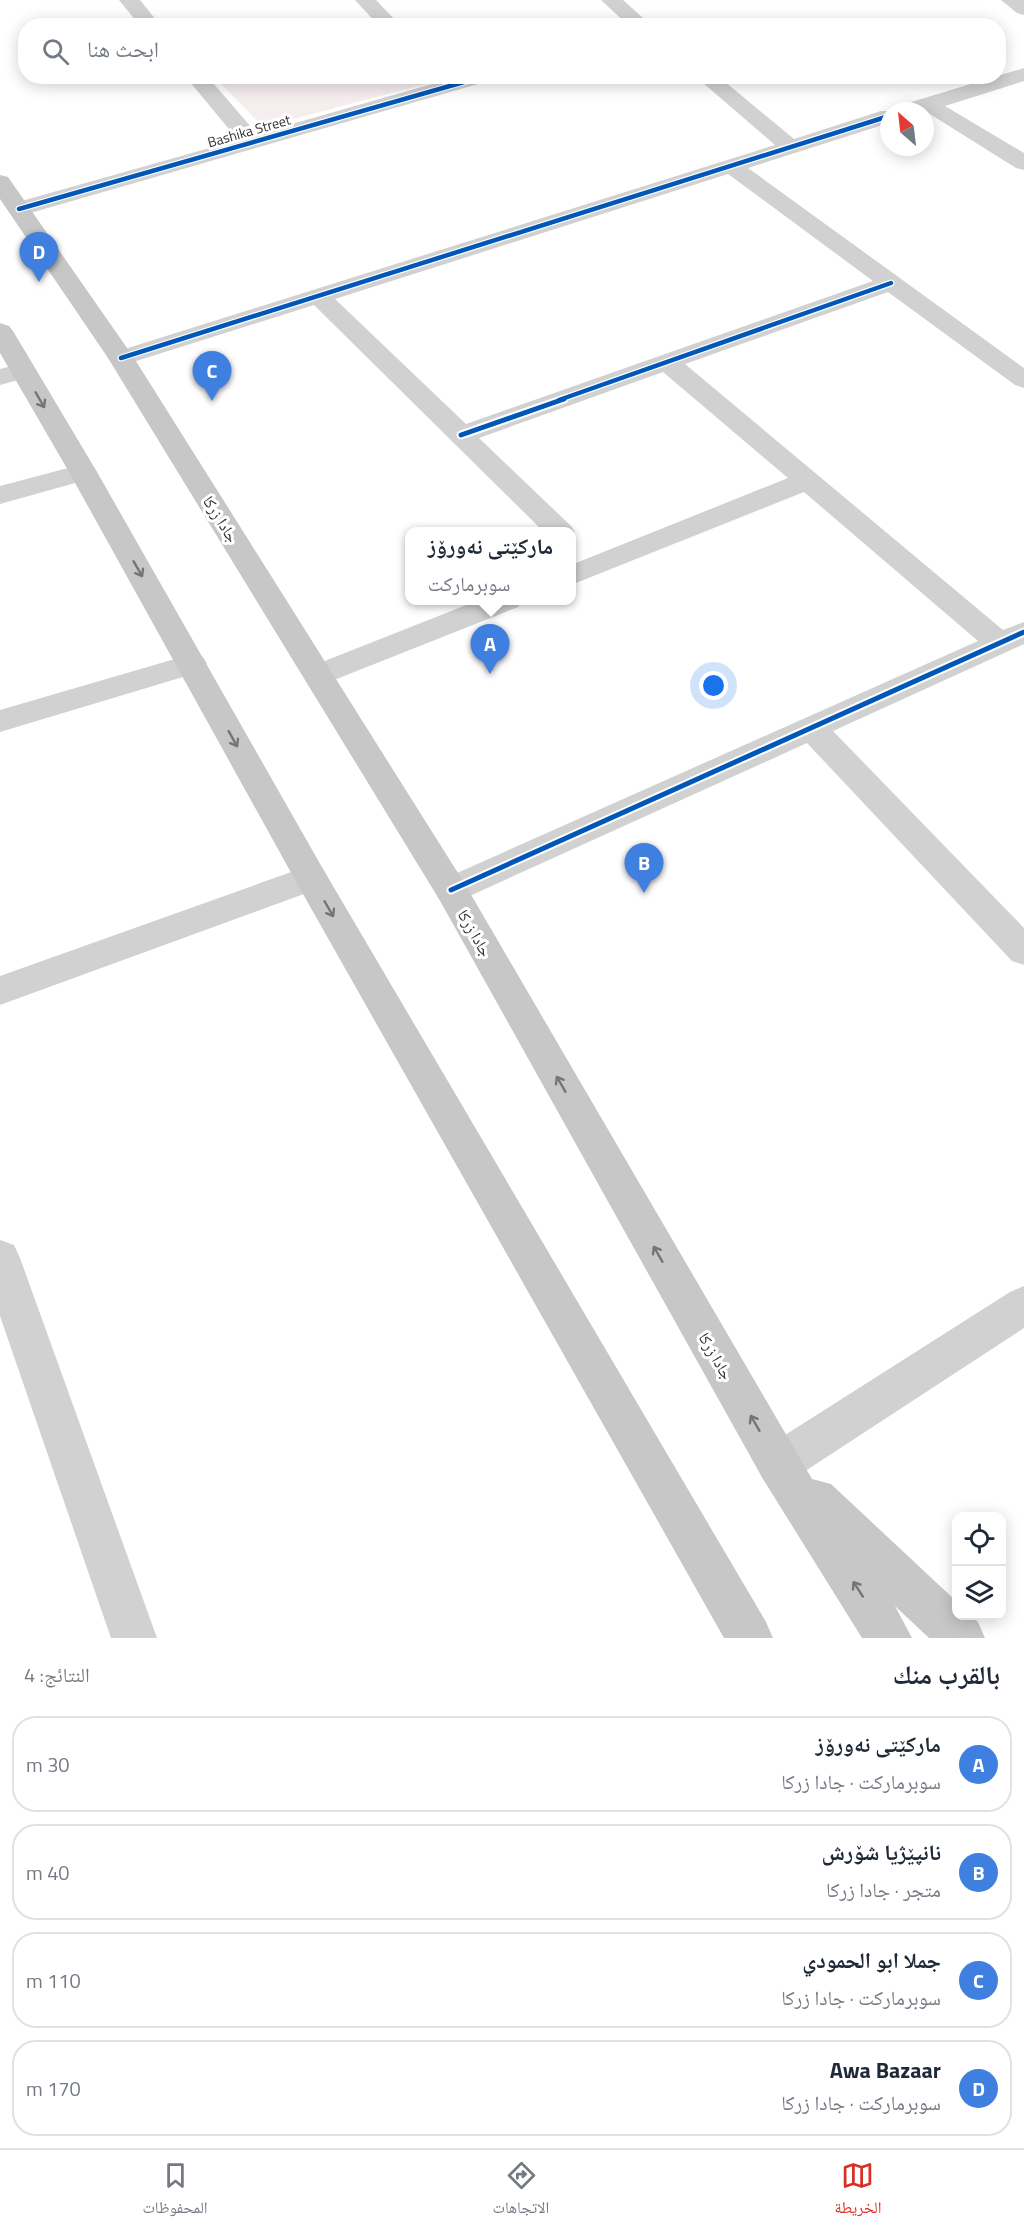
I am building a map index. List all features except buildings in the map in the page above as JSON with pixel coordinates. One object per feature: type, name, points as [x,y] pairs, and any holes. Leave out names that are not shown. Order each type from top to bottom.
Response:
[{"type":"main road","name":"جادا زرکا","points":[[9,196],[121,358],[451,890],[778,1464],[889,1638]]},
{"type":"main road","points":[[0,331],[12,374],[83,472],[311,878],[750,1638]]},
{"type":"main road","points":[[778,1464],[962,1638]]},
{"type":"street","points":[[129,0],[144,18]]},
{"type":"street","points":[[365,0],[383,18]]},
{"type":"street","points":[[611,0],[632,18]]},
{"type":"street","points":[[1011,0],[1024,9]]},
{"type":"street","points":[[1006,80],[1024,74]]},
{"type":"street","points":[[202,84],[253,143]]},
{"type":"street","name":"Bashika Street","points":[[9,196],[253,143],[440,84]]},
{"type":"street","points":[[715,84],[792,147]]},
{"type":"street","points":[[934,102],[992,84]]},
{"type":"street","points":[[934,108],[1024,163]]},
{"type":"street","points":[[121,358],[880,119]]},
{"type":"street","points":[[731,166],[1024,380]]},
{"type":"street","points":[[461,435],[891,283]]},
{"type":"street","points":[[318,296],[557,527]]},
{"type":"street","points":[[451,890],[1012,638],[808,480],[667,362]]},
{"type":"street","points":[[0,495],[83,472]]},
{"type":"street","points":[[576,553],[584,571],[808,480]]},
{"type":"street","points":[[318,675],[495,605]]},
{"type":"street","points":[[0,721],[192,664]]},
{"type":"street","points":[[812,728],[1022,946]]},
{"type":"street","points":[[0,991],[311,878]]},
{"type":"street","points":[[0,1258],[134,1638]]},
{"type":"street","points":[[778,1464],[1024,1305]]},
{"type":"shaded area","points":[[221,84],[426,84],[263,127]]},
{"type":"cycle path","points":[[19,209],[457,84]]},
{"type":"cycle path","points":[[121,358],[880,119]]},
{"type":"cycle path","points":[[461,435],[891,283]]},
{"type":"cycle path","points":[[451,890],[1024,632]]},
{"type":"place","name":"Awa Bazaar","points":[[39,282]]},
{"type":"place","name":"جملا ابو الحمودي","points":[[212,401]]},
{"type":"place","name":"مارکێتی نەورۆز","points":[[490,674]]},
{"type":"place","name":"نانپێژیا شۆرش","points":[[644,893]]}]
